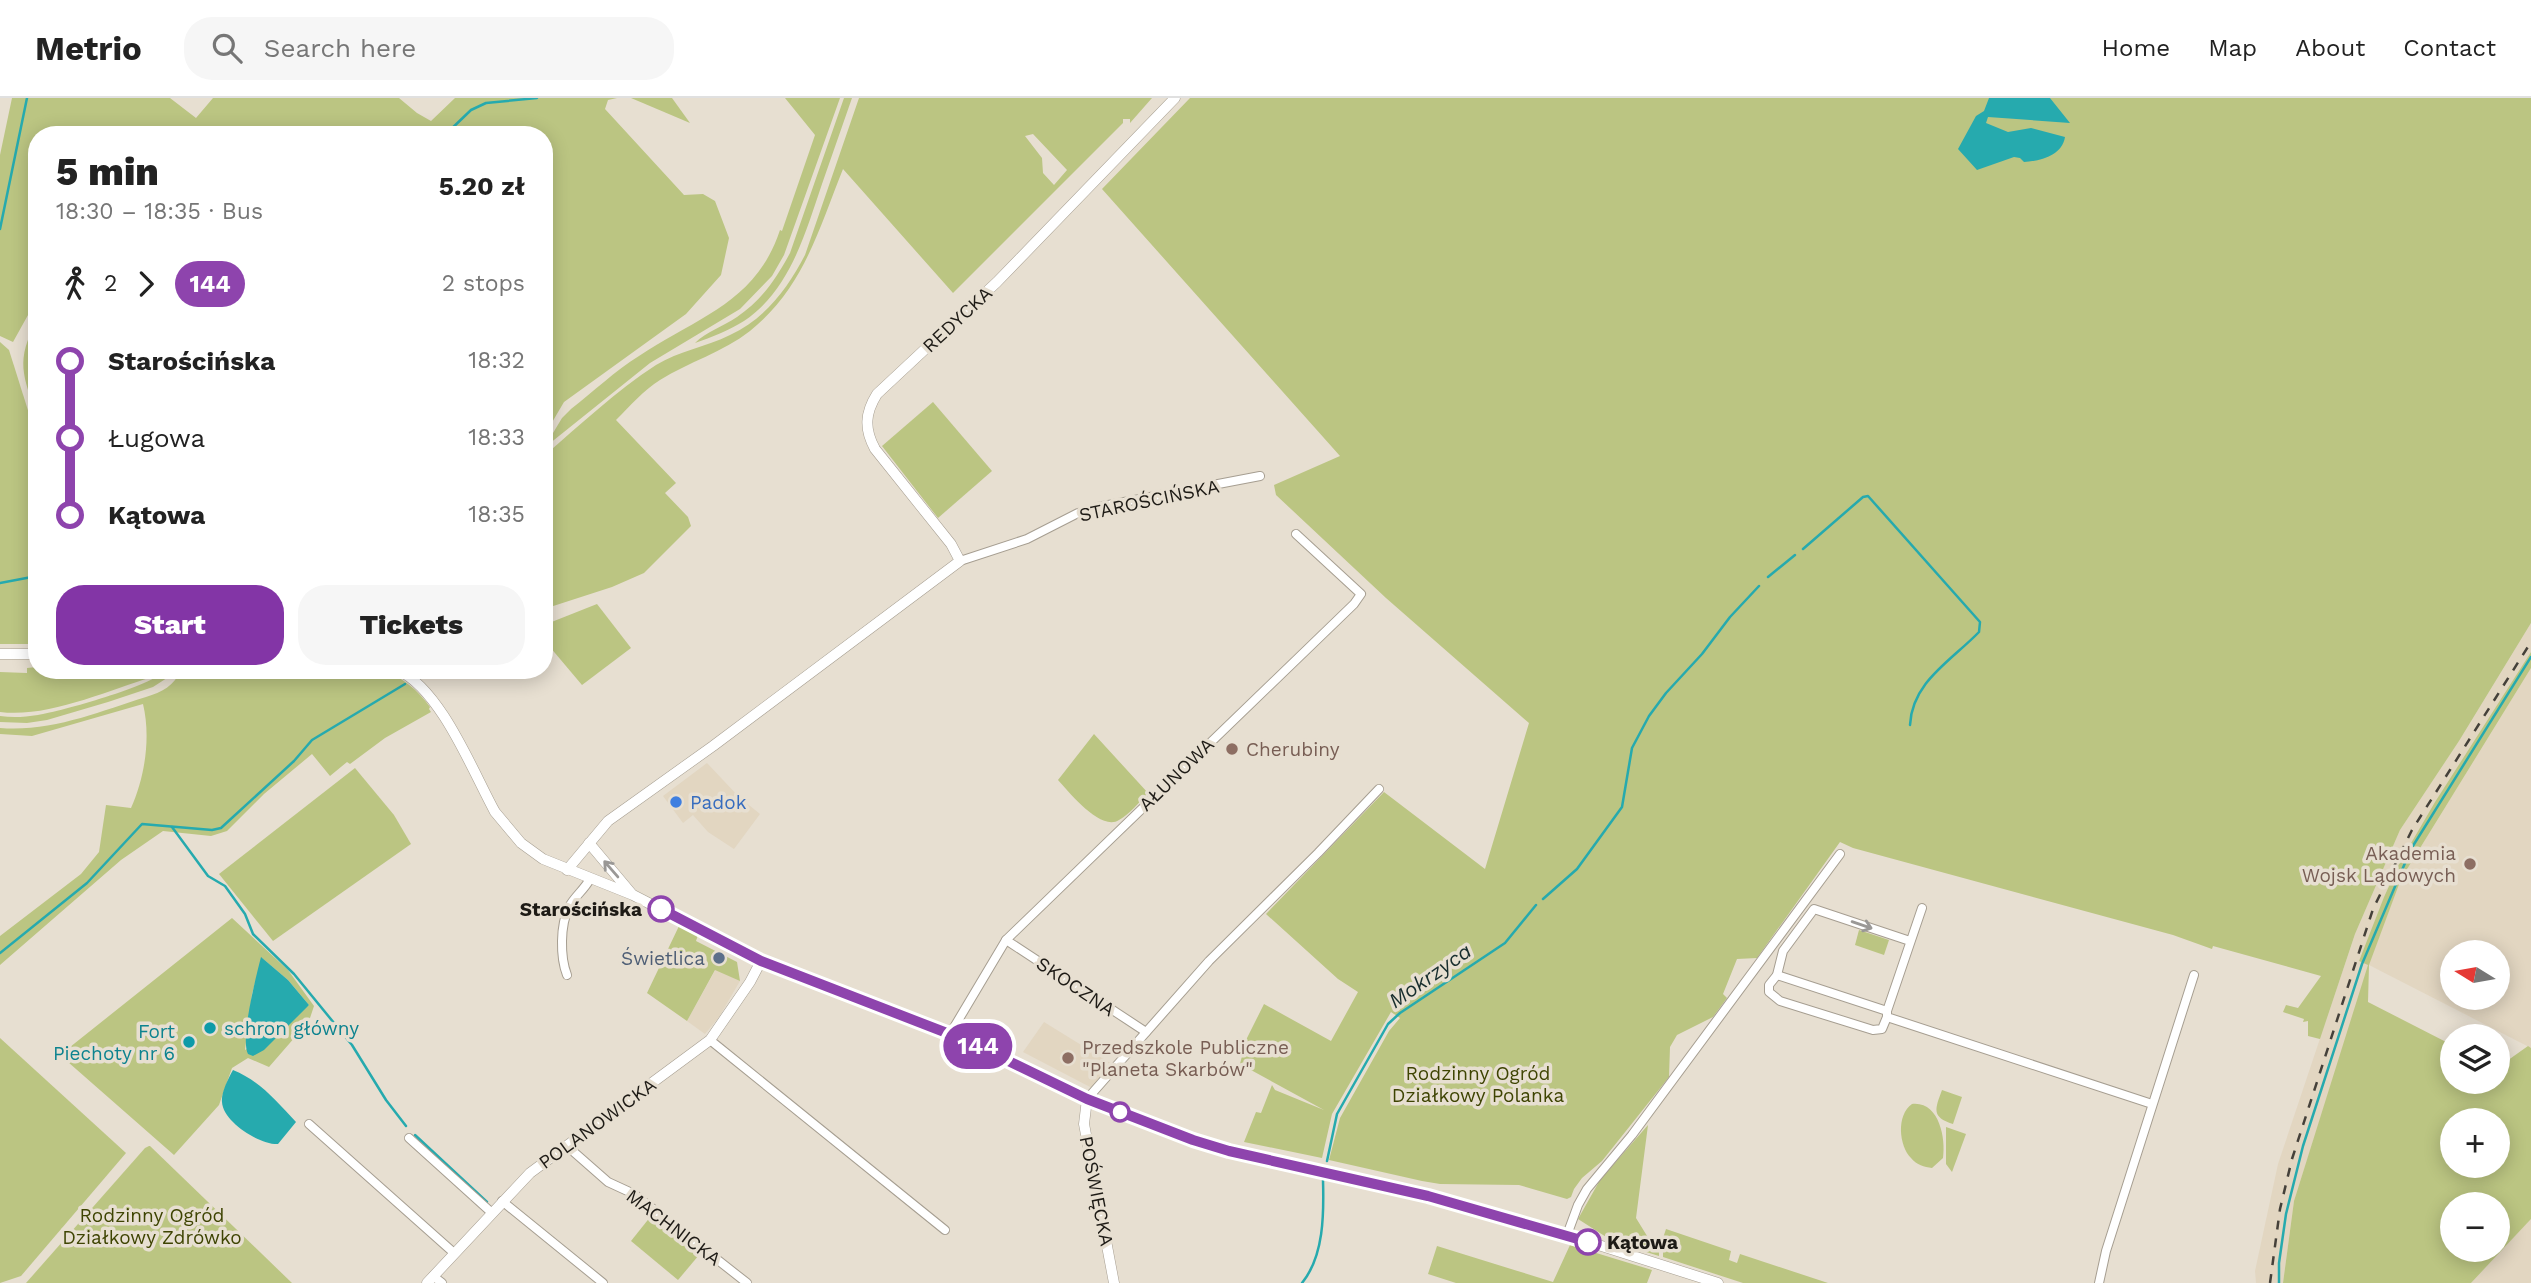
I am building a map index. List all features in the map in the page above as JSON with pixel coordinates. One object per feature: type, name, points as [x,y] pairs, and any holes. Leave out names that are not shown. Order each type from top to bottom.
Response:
[{"type":"street","name":"REDYCKA","points":[[960,561],[951,544],[875,449],[868,437],[866,420],[869,407],[877,394],[997,282],[1175,98]]},
{"type":"street","name":"STAROŚCIŃSKA","points":[[567,870],[608,821],[960,561],[1027,539],[1078,513],[1098,507],[1260,476]]},
{"type":"street","name":"AŁUNOWA","points":[[950,1034],[1006,940],[1354,604],[1361,594],[1296,534]]},
{"type":"street","points":[[0,654],[28,654]]},
{"type":"street","points":[[412,679],[430,695],[495,812],[508,829],[543,859],[633,895],[761,961],[950,1034],[1087,1099],[1217,1148],[1428,1196],[1718,1283]]},
{"type":"street","points":[[1087,1099],[1209,961],[1379,789]]},
{"type":"street","points":[[589,843],[633,895]]},
{"type":"street","points":[[1567,1236],[1587,1189],[1640,1124],[1840,854]]},
{"type":"street","points":[[567,975],[563,953],[566,917],[574,900],[590,879]]},
{"type":"street","points":[[1910,941],[1814,909],[1783,951],[1777,975],[1769,985],[1769,992],[1780,1001],[1873,1030],[1882,1029],[1922,908]]},
{"type":"street","name":"SKOCZNA","points":[[1006,940],[1146,1032]]},
{"type":"street","name":"POLANOWICKA","points":[[434,1281],[454,1253],[530,1173],[710,1040],[750,982],[761,961]]},
{"type":"street","points":[[1777,975],[2152,1104]]},
{"type":"street","points":[[2099,1283],[2106,1251],[2194,975]]},
{"type":"street","points":[[710,1040],[945,1230]]},
{"type":"street","name":"POŚWIĘCKA","points":[[1087,1099],[1084,1124],[1114,1283]]},
{"type":"street","points":[[309,1124],[454,1253]]},
{"type":"street","points":[[409,1138],[492,1213]]},
{"type":"street","name":"MACHNICKA","points":[[567,1146],[608,1182],[634,1194],[747,1283]]},
{"type":"street","points":[[502,1201],[603,1283]]},
{"type":"shaded area","name":"Akademia Wojsk Lądowych","points":[[2531,623],[2531,652],[2400,862],[2359,961],[2369,964],[2401,879],[2531,668],[2531,1048],[2510,1037],[2510,1024],[2484,1024],[2457,1010],[2510,1010],[2510,940],[2440,940],[2440,1001],[2369,965],[2294,1201],[2283,1283],[2256,1283],[2255,1271],[2278,1164],[2355,934],[2400,830],[2459,741]]},
{"type":"shaded area","points":[[707,763],[739,797],[760,814],[734,849],[708,832],[693,815],[683,823],[663,796]]},
{"type":"shaded area","points":[[716,969],[740,981],[719,1017],[705,1034],[687,1021]]},
{"type":"shaded area","name":"Przedszkole Publiczne \"Planeta Skarbów\"","points":[[1044,1022],[1112,1064],[1092,1088],[1023,1052]]},
{"type":"shaded area","points":[[2531,1219],[2531,1283],[2471,1283],[2491,1262],[2510,1262],[2510,1241]]},
{"type":"green space","points":[[12,98],[170,98],[196,118],[213,98],[399,98],[431,121],[455,98],[617,98],[608,100],[605,109],[684,195],[703,194],[715,201],[729,238],[721,275],[686,314],[564,402],[553,421],[553,126],[28,126],[28,315],[13,342],[0,336],[0,155]]},
{"type":"green space","points":[[631,98],[672,98],[690,123]]},
{"type":"green space","points":[[785,98],[840,98],[784,255],[772,276],[740,309],[650,363],[553,441],[553,433],[562,418],[605,381],[639,356],[722,306],[756,275],[780,230],[782,231],[815,135]]},
{"type":"green space","points":[[844,98],[852,98],[802,241],[784,277],[773,294],[744,321],[695,343],[746,310],[768,288],[779,272],[790,253]]},
{"type":"green space","points":[[859,98],[1152,98],[1130,123],[1130,119],[1123,119],[1123,123],[953,293],[843,169],[817,236],[797,277],[768,314],[740,338],[654,384],[616,420],[676,483],[665,493],[688,517],[691,526],[644,573],[612,587],[553,606],[553,448],[612,397],[656,365],[743,328],[765,311],[791,279],[805,255]],"holes":[[[1033,134],[1067,170],[1054,185],[1043,173],[1042,158],[1025,136]]]},
{"type":"green space","name":"Rodzinny Ogród Działkowy Polanka","points":[[1190,98],[2531,98],[2531,623],[2459,741],[2400,830],[2355,934],[2320,1039],[2308,1036],[2308,1021],[2303,1022],[2304,1019],[2283,1012],[2286,1005],[2298,1008],[2321,976],[2213,946],[2212,949],[2173,935],[1853,848],[1840,842],[1757,958],[1737,959],[1723,994],[1727,998],[1713,1017],[1677,1035],[1670,1047],[1669,1077],[1602,1161],[1582,1178],[1571,1197],[1567,1199],[1519,1185],[1440,1184],[1329,1160],[1340,1118],[1389,1031],[1400,1018],[1391,1012],[1332,1114],[1322,1158],[1244,1142],[1256,1112],[1261,1113],[1272,1085],[1275,1090],[1324,1110],[1240,1064],[1246,1040],[1264,1004],[1331,1041],[1358,992],[1338,979],[1266,914],[1384,792],[1485,869],[1529,723],[1386,598],[1276,495],[1274,485],[1340,456],[1102,189]]},
{"type":"green space","points":[[28,341],[28,390],[23,368]]},
{"type":"green space","points":[[0,342],[9,350],[28,410],[28,644],[0,644]]},
{"type":"green space","points":[[933,402],[992,471],[938,518],[882,446]]},
{"type":"green space","points":[[597,604],[631,648],[582,685],[553,651],[553,621]]},
{"type":"green space","points":[[2531,652],[2531,668],[2401,879],[2369,965],[2368,1002],[2440,1039],[2440,1094],[2510,1094],[2510,1059],[2528,1046],[2531,1048],[2531,1219],[2510,1241],[2510,1192],[2440,1192],[2440,1262],[2491,1262],[2471,1283],[2283,1283],[2294,1201],[2368,965],[2359,961],[2400,862]]},
{"type":"green space","points":[[27,668],[28,679],[146,679],[57,707],[18,713],[0,712],[0,672],[27,673]]},
{"type":"green space","points":[[151,679],[165,679],[153,687],[47,720],[27,723],[0,722],[0,716],[38,715],[66,709]]},
{"type":"green space","points":[[400,679],[415,690],[430,707],[431,712],[385,738],[350,764],[347,762],[330,776],[312,754],[264,794],[227,831],[211,836],[163,831],[121,860],[0,965],[0,936],[81,874],[99,852],[106,805],[131,808],[143,770],[146,730],[143,704],[32,736],[0,734],[0,728],[56,724],[152,695],[175,680]]},
{"type":"green space","points":[[1094,734],[1148,793],[1127,815],[1112,822],[1095,816],[1086,809],[1058,780]]},
{"type":"green space","points":[[355,768],[394,815],[411,844],[273,941],[219,874]]},
{"type":"green space","points":[[232,918],[288,970],[314,1006],[309,1021],[269,1067],[248,1058],[232,1068],[219,1105],[174,1155],[60,1055]],"holes":[[[262,958],[288,980],[309,1005],[245,1050],[252,994]]]},
{"type":"green space","points":[[679,926],[698,935],[696,941],[737,962],[740,981],[715,970],[687,1021],[647,993]]},
{"type":"green space","points":[[1859,930],[1889,940],[1884,955],[1855,945]]},
{"type":"green space","points":[[0,1038],[126,1153],[21,1276],[0,1283]]},
{"type":"green space","points":[[1942,1090],[1962,1097],[1953,1124],[1941,1118],[1937,1112]]},
{"type":"green space","points":[[1912,1104],[1929,1108],[1942,1131],[1943,1158],[1932,1168],[1916,1162],[1904,1146],[1901,1123],[1903,1115]]},
{"type":"green space","points":[[1648,1125],[1636,1218],[1652,1244],[1659,1247],[1659,1256],[1614,1242],[1578,1219],[1600,1180]]},
{"type":"green space","points":[[1946,1127],[1966,1134],[1952,1172],[1946,1164]]},
{"type":"green space","name":"Rodzinny Ogród Działkowy Zdrówko","points":[[150,1146],[292,1283],[26,1283],[145,1148]]},
{"type":"green space","points":[[651,1216],[699,1255],[678,1280],[631,1241]]},
{"type":"green space","points":[[1666,1229],[1731,1251],[1729,1260],[1737,1263],[1740,1254],[1828,1283],[1743,1283],[1663,1257]]},
{"type":"green space","points":[[1570,1245],[1652,1270],[1647,1283],[1456,1283],[1428,1274],[1437,1246],[1553,1282]]},
{"type":"water","points":[[1989,98],[2050,98],[2070,123],[1988,117],[1986,123],[2008,132],[2031,128],[2065,137],[2060,149],[2037,160],[2024,162],[2014,157],[1977,170],[1958,149],[1976,116],[1984,111]]},
{"type":"water","points":[[261,957],[288,980],[309,1005],[264,1050],[253,1056],[248,1054],[246,1035]]},
{"type":"water","points":[[233,1070],[260,1086],[296,1122],[278,1144],[262,1141],[244,1131],[224,1110],[223,1094]]},
{"type":"waterway","points":[[0,229],[27,98]]},
{"type":"waterway","points":[[454,126],[471,110],[486,103],[537,98]]},
{"type":"waterway","points":[[1803,549],[1863,497],[1868,496],[1980,622],[1979,632],[1925,684],[1912,710],[1910,725]]},
{"type":"waterway","points":[[1768,577],[1795,555]]},
{"type":"waterway","points":[[0,583],[28,578]]},
{"type":"waterway","name":"Mokrzyca","points":[[1543,899],[1577,869],[1622,807],[1632,748],[1649,716],[1730,617],[1759,586]]},
{"type":"waterway","points":[[2279,1283],[2286,1214],[2303,1146],[2362,964],[2411,849],[2531,657]]},
{"type":"waterway","points":[[0,953],[87,883],[142,824],[212,830],[221,828],[294,761],[312,740],[405,684]]},
{"type":"waterway","points":[[172,827],[208,876],[225,886],[245,914],[253,934],[294,974],[352,1045],[386,1100],[406,1126]]},
{"type":"waterway","name":"Mokrzyca","points":[[1327,1161],[1337,1114],[1388,1024],[1400,1013],[1505,943],[1536,905]]},
{"type":"waterway","points":[[415,1135],[487,1202]]},
{"type":"waterway","name":"Mokrzyca","points":[[1302,1283],[1319,1248],[1323,1220],[1323,1180]]},
{"type":"railway","points":[[2270,1283],[2280,1209],[2292,1159],[2373,909],[2412,830],[2531,642]]},
{"type":"bus line","name":"144","points":[[661,909],[761,961],[912,1018],[965,1040],[1087,1099],[1193,1140],[1229,1151],[1428,1196],[1588,1242]]},
{"type":"place","name":"Cherubiny","points":[[1232,749]]},
{"type":"place","name":"Padok","points":[[676,802]]},
{"type":"place","name":"Akademia Wojsk Lądowych","points":[[2470,864]]},
{"type":"place","name":"Starościńska","points":[[661,909]]},
{"type":"place","name":"Świetlica","points":[[719,958]]},
{"type":"place","name":"schron główny","points":[[210,1028]]},
{"type":"place","name":"Fort Piechoty nr 6","points":[[189,1042]]},
{"type":"place","name":"Przedszkole Publiczne \"Planeta Skarbów\"","points":[[1068,1058]]},
{"type":"place","name":"Kątowa","points":[[1588,1242]]}]
